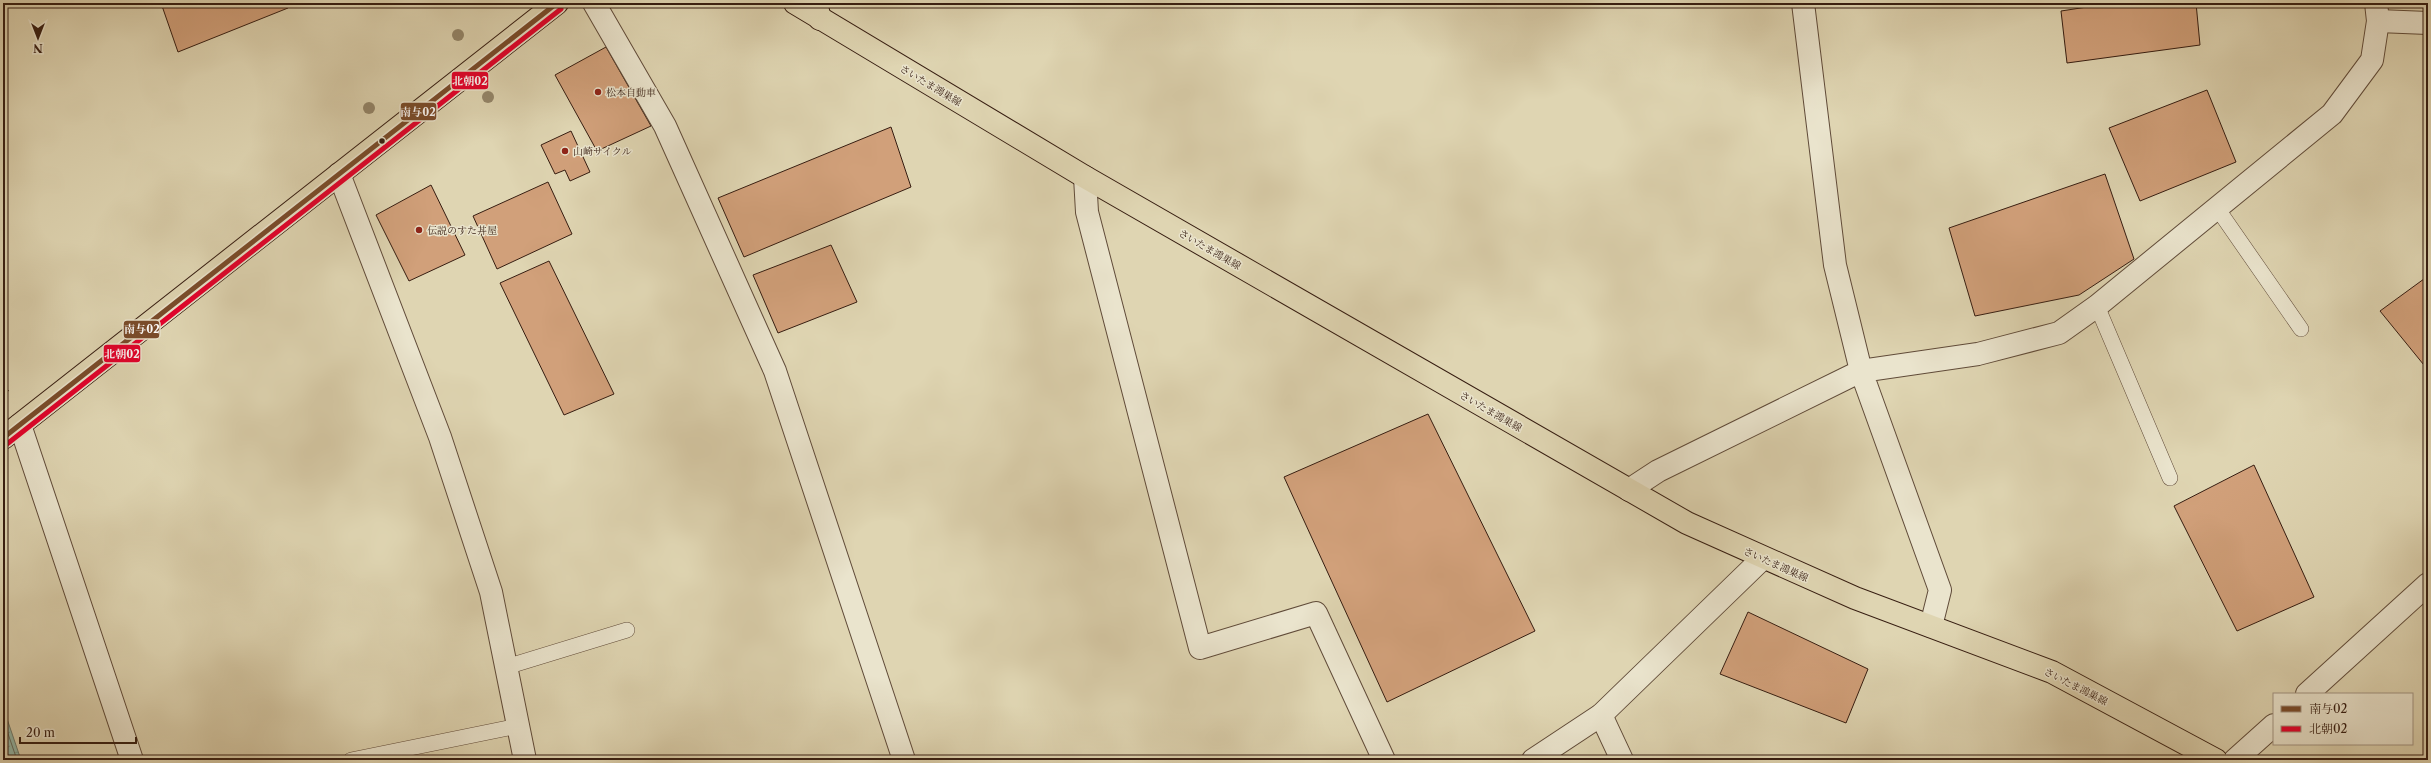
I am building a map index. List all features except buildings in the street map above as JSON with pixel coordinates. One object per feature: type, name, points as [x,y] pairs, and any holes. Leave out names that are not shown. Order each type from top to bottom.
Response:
[{"type":"main road","points":[[10,432],[557,3]]},
{"type":"main road","name":"さいたま鴻巣線","points":[[795,3],[818,11],[1085,177],[1687,523],[1855,598],[2052,672],[2216,760]]},
{"type":"street","points":[[594,3],[665,126],[775,371],[904,760]]},
{"type":"street","points":[[1803,3],[1835,264],[1861,371],[1940,590],[1931,626]]},
{"type":"street","points":[[1628,490],[1658,471],[1861,371],[1978,354],[2058,333],[2097,306],[2332,114],[2372,60],[2377,12],[2428,23]]},
{"type":"street","points":[[339,174],[440,437],[491,592],[525,760]]},
{"type":"street","points":[[1085,177],[1087,212],[1200,648],[1316,613],[1384,760]]},
{"type":"street","points":[[10,432],[132,760]]},
{"type":"street","points":[[1533,760],[1601,715],[1763,558]]},
{"type":"street","points":[[2308,693],[2428,584]]},
{"type":"street","points":[[1601,715],[1622,760]]},
{"type":"street","points":[[2235,760],[2273,725]]},
{"type":"lane","points":[[2217,208],[2301,329]]},
{"type":"lane","points":[[2097,306],[2170,478]]},
{"type":"lane","points":[[506,667],[627,630]]},
{"type":"lane","points":[[351,760],[518,726]]},
{"type":"water","points":[[3,707],[21,760],[3,760]]},
{"type":"transit line","name":"南与02","points":[[3,438],[557,3]]},
{"type":"transit line","name":"北朝02","points":[[7,444],[561,9]]},
{"type":"place","name":"松本自動車","points":[[598,92]]},
{"type":"place","name":"山崎サイクル","points":[[565,151]]},
{"type":"place","name":"伝説のすた丼屋","points":[[419,230]]}]
